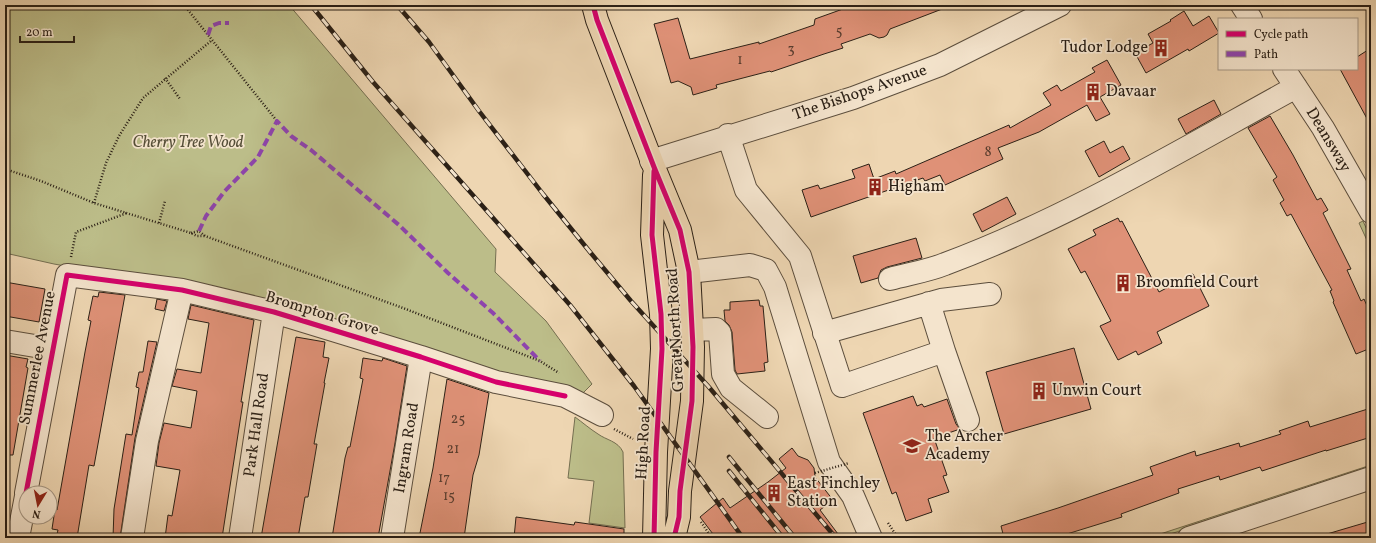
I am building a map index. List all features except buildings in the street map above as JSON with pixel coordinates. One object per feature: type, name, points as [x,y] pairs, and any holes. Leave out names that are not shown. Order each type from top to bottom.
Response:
[{"type":"main road","name":"Great North Road","points":[[593,5],[652,164],[680,230],[689,272],[692,330],[692,401],[680,491],[679,517],[674,538]]},
{"type":"main road","name":"Great North Road","points":[[652,164],[652,235],[661,314],[662,349]]},
{"type":"main road","name":"High Road","points":[[654,538],[656,452],[662,349]]},
{"type":"street","name":"The Bishops Avenue","points":[[652,164],[728,136],[853,98],[940,65],[1060,5]]},
{"type":"street","points":[[1242,5],[1250,18]]},
{"type":"street","points":[[890,279],[944,265],[1064,213],[1099,195],[1290,78]]},
{"type":"street","name":"Deansway","points":[[1290,78],[1323,128],[1371,212]]},
{"type":"street","points":[[728,136],[746,190],[800,256],[842,386],[944,352]]},
{"type":"street","points":[[689,272],[750,265],[766,270],[775,287],[829,462],[853,496],[871,538]]},
{"type":"street","name":"Brompton Grove","points":[[67,275],[182,290],[274,312],[496,382],[564,386],[602,415]]},
{"type":"street","name":"Summerlee Avenue","points":[[28,485],[67,275]]},
{"type":"street","points":[[132,538],[147,441],[182,290]]},
{"type":"street","points":[[824,333],[935,301],[990,294]]},
{"type":"street","points":[[935,301],[944,352],[968,420]]},
{"type":"street","name":"Park Hall Road","points":[[240,538],[274,312]]},
{"type":"street","points":[[692,330],[716,329],[720,333],[723,374],[731,388],[767,418]]},
{"type":"street","points":[[5,340],[53,349]]},
{"type":"street","name":"Ingram Road","points":[[392,538],[421,358]]},
{"type":"street","points":[[1189,538],[1371,478]]},
{"type":"street","name":"Summerlee Avenue","points":[[14,537],[18,523]]},
{"type":"path","points":[[184,5],[277,121]]},
{"type":"path","points":[[94,202],[106,163],[119,136],[143,98],[212,40]]},
{"type":"path","points":[[165,78],[180,99]]},
{"type":"path","points":[[5,169],[41,181],[94,202],[192,234],[199,231],[205,236],[403,308],[540,361],[564,386]]},
{"type":"path","points":[[159,223],[165,201]]},
{"type":"path","points":[[67,275],[76,232],[127,213]]},
{"type":"path","points":[[602,415],[609,427],[633,439]]},
{"type":"path","points":[[815,473],[849,463]]},
{"type":"path","points":[[703,521],[701,522],[712,538]]},
{"type":"green space","name":"Cherry Tree Wood","points":[[5,5],[289,5],[496,249],[495,272],[546,321],[592,384],[582,394],[93,271],[5,253]]},
{"type":"green space","points":[[1363,221],[1371,239],[1371,249],[1359,223]]},
{"type":"green space","points":[[575,417],[601,436],[618,445],[623,452],[625,528],[589,523],[594,481],[568,478]]},
{"type":"green space","points":[[1371,465],[1371,469],[1158,538],[1148,538]]},
{"type":"railway","points":[[311,5],[373,82],[570,305],[634,386],[743,538]]},
{"type":"railway","points":[[397,5],[429,42],[479,111],[590,252],[631,301],[708,386],[836,538]]},
{"type":"railway","points":[[729,457],[795,538]]},
{"type":"railway","points":[[729,471],[783,538]]},
{"type":"marked path","points":[[208,35],[211,26],[219,23],[229,23]]},
{"type":"marked path","points":[[199,231],[206,216],[224,192],[258,157],[277,121],[291,136],[311,150],[399,225],[448,273],[493,313],[540,361]]},
{"type":"cycle path","points":[[593,5],[597,20],[680,230],[689,272],[693,347],[692,401],[680,491],[679,517],[674,538]]},
{"type":"cycle path","points":[[654,171],[652,235],[661,314],[662,349],[656,452],[654,538]]},
{"type":"cycle path","points":[[28,485],[67,275],[182,290],[274,312],[421,357],[496,382],[565,396]]},
{"type":"place","name":"Tudor Lodge","points":[[1161,48]]},
{"type":"place","name":"Davaar","points":[[1093,92]]},
{"type":"place","name":"Higham","points":[[875,187]]},
{"type":"place","name":"Broomfield Court","points":[[1123,283]]},
{"type":"place","name":"Unwin Court","points":[[1039,391]]},
{"type":"place","name":"The Archer Academy","points":[[912,446]]},
{"type":"place","name":"East Finchley Station","points":[[774,493]]}]
